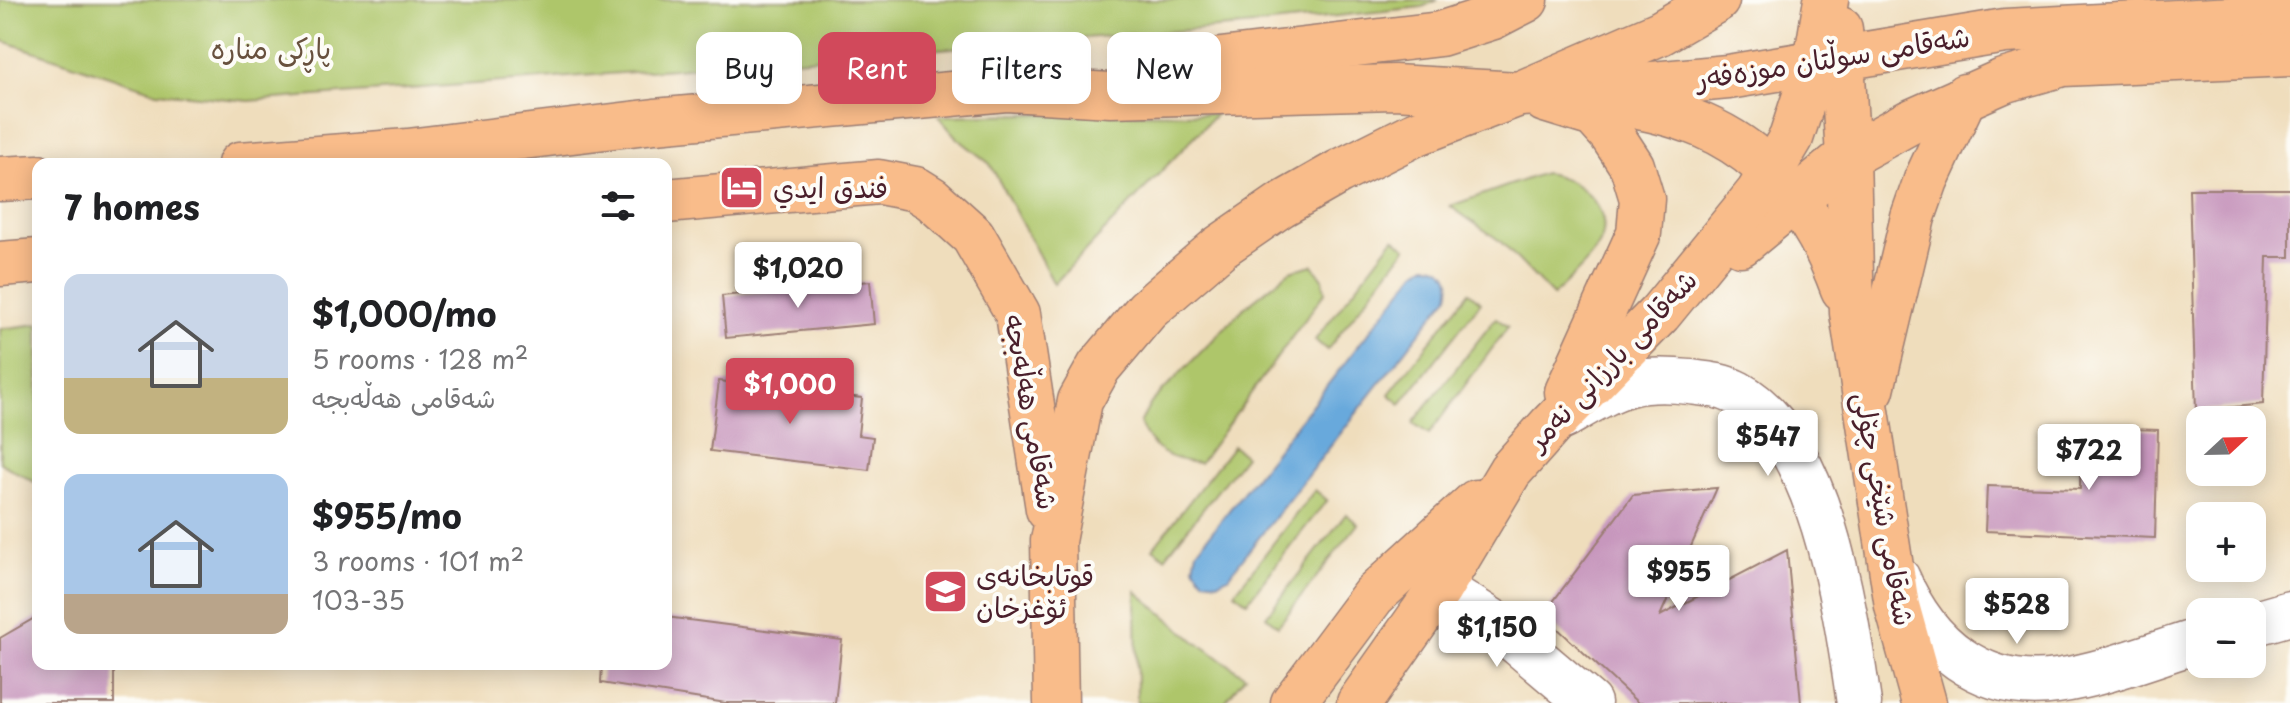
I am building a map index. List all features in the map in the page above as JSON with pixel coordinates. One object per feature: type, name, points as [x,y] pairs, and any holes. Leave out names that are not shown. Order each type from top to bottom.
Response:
[{"type":"main road","points":[[1091,77],[1440,34],[1493,17],[1526,0]]},
{"type":"main road","points":[[1056,703],[1053,541],[1080,401],[1099,367],[1147,310],[1220,247],[1281,205],[1339,172],[1415,134],[1519,94],[1660,33],[1717,0]]},
{"type":"main road","name":"شەقامی بارزانی نەمر","points":[[1359,703],[1440,588],[1510,471],[1660,313],[1758,193],[1783,184],[1791,138],[1829,60],[1826,0]]},
{"type":"main road","name":"شەقامی شێخی چۆلی","points":[[1840,0],[1829,60],[1848,156],[1852,313],[1897,606],[1922,702]]},
{"type":"main road","name":"شەقامی سوڵتان موزەفەر","points":[[1519,94],[1728,77],[2005,31],[2290,16]]},
{"type":"main road","name":"شەقامی سوڵتان موزەفەر","points":[[1783,184],[1848,156],[1965,96],[2003,81],[2063,64],[2290,54]]},
{"type":"main road","points":[[1091,94],[1394,87],[1519,94],[1594,115],[1632,166],[1642,199],[1639,233],[1551,425]]},
{"type":"main road","name":"شەقامی شێخی چۆلی","points":[[1566,92],[1652,110],[1704,126],[1750,154],[1783,184],[1821,235],[1852,313]]},
{"type":"main road","points":[[318,158],[408,151],[655,121],[952,94]]},
{"type":"main road","points":[[1866,415],[1913,217],[1926,180],[1965,96]]},
{"type":"main road","points":[[0,179],[32,177]]},
{"type":"main road","name":"شەقامی هەڵەبجە","points":[[672,200],[879,182],[916,189],[953,217],[973,236],[1018,314],[1053,541]]},
{"type":"main road","points":[[0,264],[32,261]]},
{"type":"main road","points":[[1293,703],[1373,596],[1510,471]]},
{"type":"main road","points":[[1055,655],[1072,703]]},
{"type":"street","points":[[1551,425],[1601,396],[1629,384],[1647,382],[1683,381],[1722,386],[1753,403],[1776,428],[1799,463],[1822,521],[1834,566],[1859,703]]},
{"type":"street","points":[[1883,523],[1910,607],[1927,631],[1948,651],[1972,667],[1999,678],[2028,682],[2057,681],[2186,644]]},
{"type":"street","points":[[1440,588],[1492,621],[1589,703]]},
{"type":"street","points":[[2266,620],[2290,613]]},
{"type":"green space","name":"پاڕکی منارە","points":[[0,0],[1438,0],[1422,7],[1244,26],[1164,32],[1107,32],[1107,36],[1091,38],[1091,32],[952,32],[952,48],[936,49],[936,32],[818,32],[818,58],[802,59],[802,32],[696,32],[696,67],[249,101],[157,92],[0,40]]},
{"type":"green space","points":[[1216,114],[1054,284],[990,164],[957,138],[938,116]]},
{"type":"green space","points":[[1544,173],[1557,176],[1582,190],[1600,211],[1603,223],[1602,237],[1596,250],[1553,296],[1500,241],[1450,206]]},
{"type":"green space","points":[[1394,238],[1406,248],[1327,350],[1315,340]]},
{"type":"green space","points":[[1313,265],[1323,279],[1325,292],[1200,463],[1163,453],[1150,441],[1140,423],[1151,403],[1244,308],[1290,271]]},
{"type":"green space","points":[[1469,292],[1481,302],[1401,404],[1389,394]]},
{"type":"green space","points":[[1496,318],[1508,327],[1429,434],[1413,423]]},
{"type":"green space","points":[[32,325],[32,481],[0,463],[0,329]]},
{"type":"green space","points":[[1233,446],[1245,456],[1165,557],[1153,548]]},
{"type":"green space","points":[[1315,490],[1327,500],[1247,602],[1235,592]]},
{"type":"green space","points":[[1346,514],[1358,524],[1278,626],[1266,616]]},
{"type":"green space","points":[[1136,591],[1195,641],[1245,676],[1224,703],[1137,703]]},
{"type":"water","points":[[1426,265],[1443,269],[1449,277],[1449,295],[1228,577],[1218,582],[1204,580],[1194,567],[1197,551],[1417,271]]},
{"type":"building","points":[[2189,189],[2290,189],[2290,257],[2267,257],[2263,404],[2196,406]]},
{"type":"building","points":[[870,281],[874,324],[726,338],[722,296]]},
{"type":"building","points":[[719,381],[862,398],[858,435],[873,437],[869,470],[710,451]]},
{"type":"building","points":[[2081,427],[2158,430],[2155,538],[1985,531],[1987,486],[2080,489]]},
{"type":"building","points":[[1717,488],[1660,616],[1787,550],[1801,703],[1638,703],[1543,615],[1633,495]]},
{"type":"building","points":[[672,618],[842,640],[835,703],[726,703],[601,683],[602,670],[672,670]]},
{"type":"building","points":[[32,619],[32,670],[114,670],[114,703],[0,703],[0,638]]},
{"type":"place","name":"فندق ايدي","points":[[742,188]]},
{"type":"place","name":"قوتابخانەی ئۆغزخان","points":[[945,592]]}]
